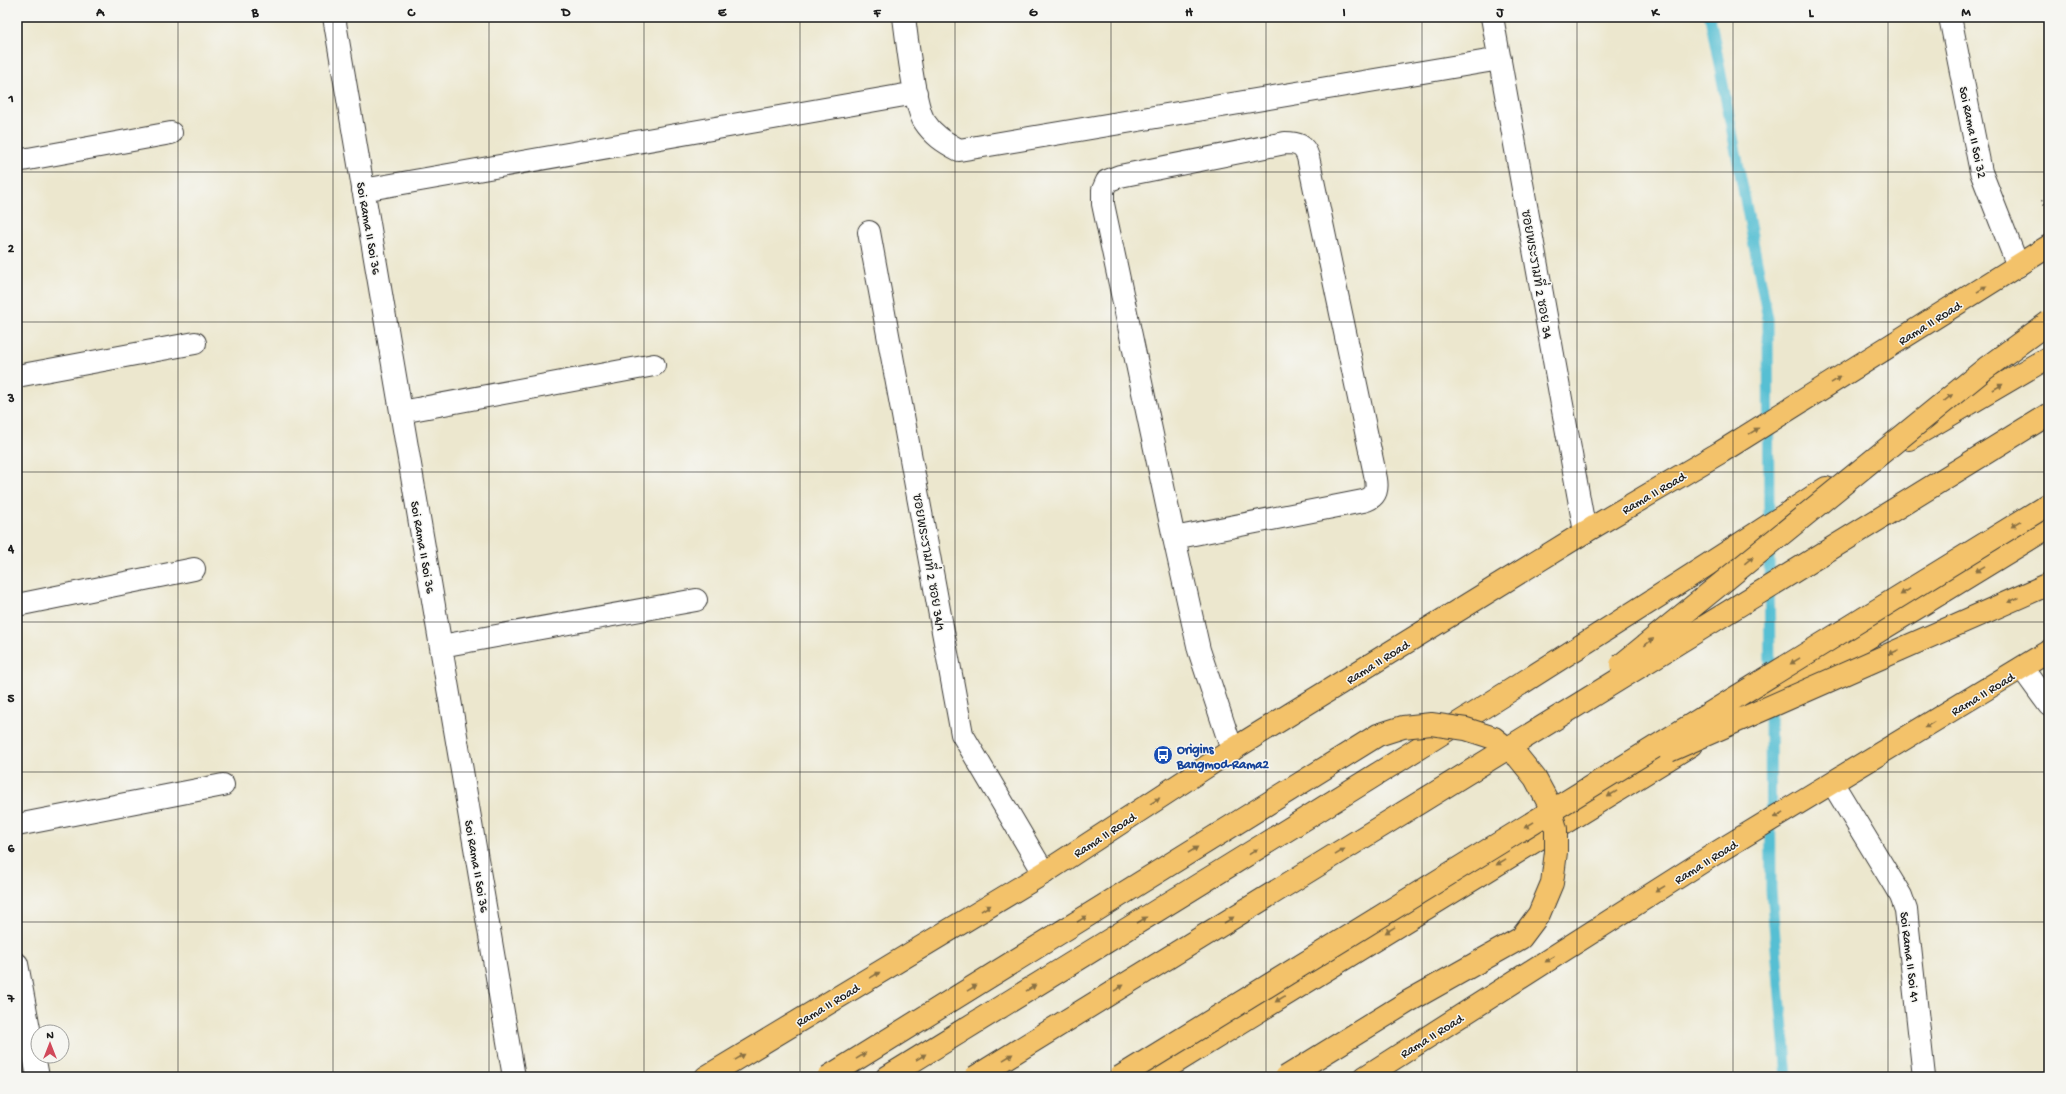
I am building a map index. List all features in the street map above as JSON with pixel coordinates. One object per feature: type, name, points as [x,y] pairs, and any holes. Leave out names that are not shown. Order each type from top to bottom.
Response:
[{"type":"main road","name":"Rama II Road","points":[[706,1077],[1044,873],[1232,750],[1585,532],[1721,452],[2049,246]]},
{"type":"main road","points":[[1553,720],[1947,399],[2049,322]]},
{"type":"main road","points":[[887,1077],[1256,850],[1713,562],[1832,484],[2049,357]]},
{"type":"main road","points":[[975,1077],[2049,414]]},
{"type":"main road","points":[[1120,1077],[2049,504]]},
{"type":"main road","points":[[1152,1077],[2049,527]]},
{"type":"main road","points":[[1594,784],[2049,584]]},
{"type":"main road","name":"Rama II Road","points":[[1365,1077],[1716,853],[2049,651]]},
{"type":"main road","points":[[828,1077],[1378,735],[1403,727],[1431,724],[1466,729],[1494,738],[1518,757],[1535,778],[1549,804],[1556,829],[1556,852],[1552,883],[1539,914],[1521,938],[1409,1001],[1286,1077]]},
{"type":"street","name":"Soi Rama II Soi 36","points":[[334,17],[514,1077]]},
{"type":"street","points":[[904,17],[916,93],[923,120],[940,140],[959,150],[1500,59]]},
{"type":"street","name":"ซอยพระรามที่ 2 ซอย 34","points":[[1492,17],[1585,532]]},
{"type":"street","name":"Soi Rama II Soi 32","points":[[1950,17],[1981,172],[2018,266]]},
{"type":"street","points":[[363,190],[916,93]]},
{"type":"street","points":[[17,162],[171,134]]},
{"type":"street","points":[[1174,538],[1372,499],[1376,493],[1376,479],[1308,157],[1305,148],[1298,144],[1285,143],[1120,176],[1107,181],[1103,190],[1103,204],[1174,538],[1199,650],[1232,750]]},
{"type":"street","name":"ซอยพระรามที่ 2 ซอย 34/1","points":[[869,232],[962,734],[1044,873]]},
{"type":"street","points":[[17,376],[195,343]]},
{"type":"street","points":[[401,412],[654,365]]},
{"type":"street","points":[[17,605],[194,569]]},
{"type":"street","points":[[441,646],[696,600]]},
{"type":"street","points":[[2022,668],[2049,705]]},
{"type":"street","name":"Soi Rama II Soi 41","points":[[1832,784],[1901,896],[1906,910],[1924,1077]]},
{"type":"street","points":[[17,825],[223,785]]},
{"type":"street","points":[[17,964],[38,1077]]},
{"type":"path","points":[[2042,200],[2049,211]]},
{"type":"waterway","points":[[1710,17],[1768,319],[1769,527]]},
{"type":"waterway","points":[[1769,544],[1770,677]]},
{"type":"waterway","points":[[1770,704],[1771,890],[1787,1077]]},
{"type":"place","name":"Origins Bangmod-Rama2","points":[[1163,755]]}]
